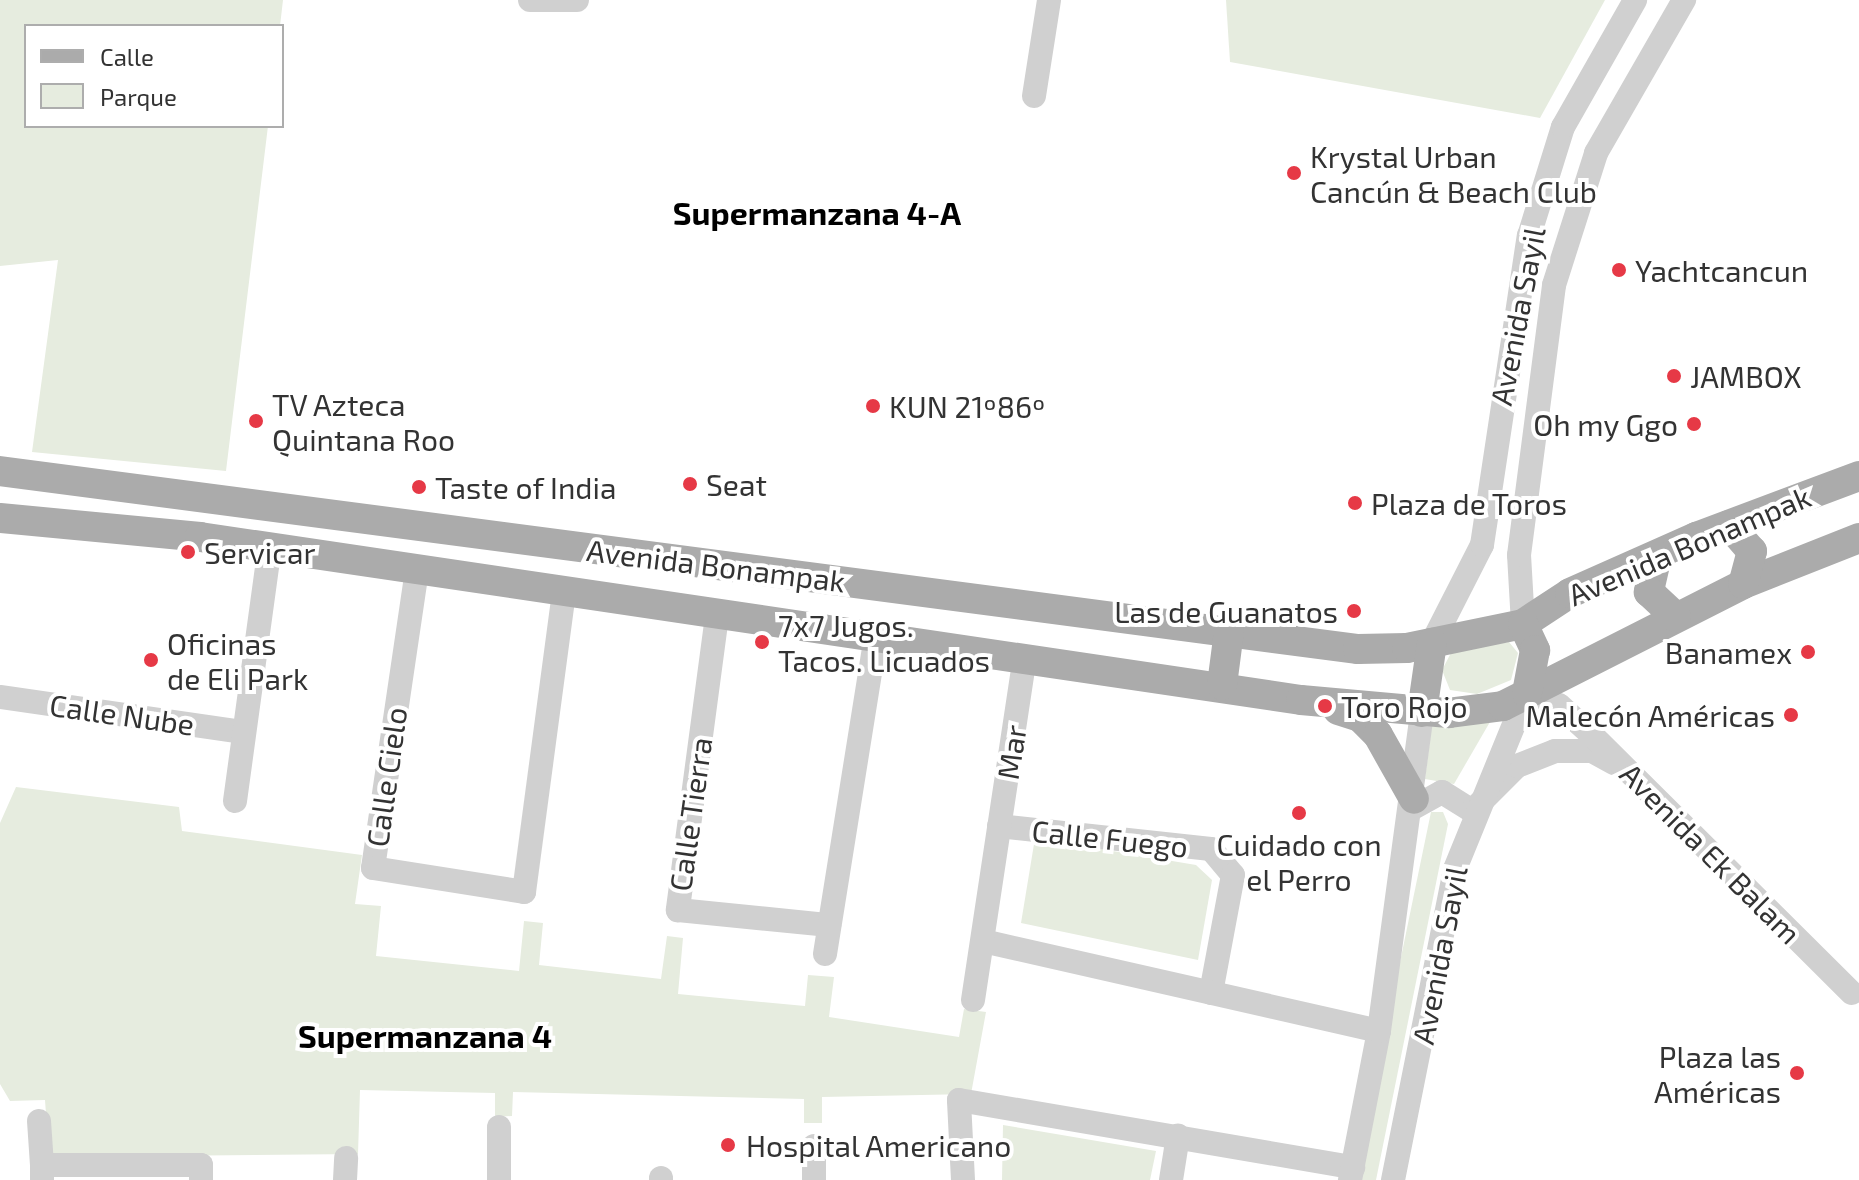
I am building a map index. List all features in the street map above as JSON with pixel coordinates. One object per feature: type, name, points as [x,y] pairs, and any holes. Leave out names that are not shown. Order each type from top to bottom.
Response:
[{"type":"main road","name":"Avenida Bonampak","points":[[0,471],[103,487],[1358,649],[1432,643],[1523,624],[1570,593],[1729,525],[1859,476]]},
{"type":"main road","points":[[99,524],[113,507],[103,487]]},
{"type":"main road","points":[[200,537],[186,514],[204,498]]},
{"type":"main road","name":"Avenida Bonampak","points":[[0,518],[99,524],[200,537],[564,594],[1222,685],[1301,700],[1422,712],[1488,710],[1743,584],[1859,538]]},
{"type":"main road","points":[[1729,525],[1752,551],[1743,584]]},
{"type":"main road","points":[[1657,556],[1649,592],[1676,617]]},
{"type":"main road","points":[[1523,624],[1535,650],[1527,693]]},
{"type":"main road","points":[[1222,685],[1229,631]]},
{"type":"main road","points":[[1422,712],[1432,643]]},
{"type":"main road","points":[[1301,700],[1360,717],[1414,803]]},
{"type":"street","points":[[530,0],[577,0]]},
{"type":"street","points":[[1034,96],[1049,0]]},
{"type":"street","name":"Avenida Sayil","points":[[1432,643],[1482,545],[1529,236],[1563,127],[1635,0]]},
{"type":"street","name":"Avenida Sayil","points":[[1523,624],[1519,555],[1554,285],[1596,153],[1684,0]]},
{"type":"street","points":[[1496,438],[1532,437]]},
{"type":"street","points":[[235,801],[270,547]]},
{"type":"street","name":"Calle Cielo","points":[[417,570],[373,868],[524,892],[564,594]]},
{"type":"street","name":"Calle Tierra","points":[[717,616],[678,910],[829,925]]},
{"type":"street","points":[[825,954],[876,637]]},
{"type":"street","name":"Mar","points":[[973,1000],[1025,658]]},
{"type":"street","name":"Avenida Sayil","points":[[1393,1180],[1472,811],[1527,693]]},
{"type":"street","name":"Avenida Ek Balam","points":[[1527,693],[1559,705],[1630,771],[1852,993]]},
{"type":"street","name":"Calle Nube","points":[[0,697],[244,732]]},
{"type":"street","name":"Avenida Sayil","points":[[1351,1173],[1379,1031],[1414,803],[1422,712]]},
{"type":"street","points":[[1414,803],[1442,792],[1472,811],[1517,766],[1555,751],[1592,751],[1630,771]]},
{"type":"street","name":"Calle Fuego","points":[[999,826],[1211,849],[1233,875],[1211,993]]},
{"type":"street","points":[[983,941],[1379,1031]]},
{"type":"street","points":[[963,1180],[959,1100],[1178,1136],[1351,1173]]},
{"type":"street","points":[[39,1121],[42,1173],[201,1165],[201,1180]]},
{"type":"street","points":[[499,1127],[499,1180]]},
{"type":"street","points":[[1171,1180],[1178,1136]]},
{"type":"street","points":[[814,1146],[814,1180]]},
{"type":"green space","points":[[0,0],[283,0],[280,24],[24,24],[24,128],[268,128],[226,471],[32,452],[58,260],[0,266]]},
{"type":"green space","points":[[1226,0],[1605,0],[1540,118],[1230,62]]},
{"type":"green space","points":[[1509,642],[1518,653],[1511,680],[1477,694],[1450,690],[1442,670],[1452,651]]},
{"type":"green space","points":[[1494,715],[1454,784],[1425,779],[1433,716]]},
{"type":"green space","points":[[16,787],[179,807],[182,831],[362,855],[355,904],[381,906],[376,956],[519,971],[524,921],[543,923],[539,965],[661,979],[667,936],[683,938],[678,994],[805,1006],[808,975],[834,977],[829,1017],[959,1037],[964,1009],[986,1012],[971,1094],[822,1097],[822,1123],[804,1123],[804,1099],[513,1092],[512,1116],[495,1117],[495,1093],[360,1090],[358,1154],[49,1157],[45,1100],[10,1101],[0,1084],[0,823]]},
{"type":"green space","points":[[1431,812],[1443,812],[1448,824],[1376,1180],[1355,1180]]},
{"type":"green space","points":[[1035,838],[1196,865],[1212,880],[1198,960],[1021,923]]},
{"type":"green space","points":[[1003,1125],[1156,1151],[1150,1180],[1002,1180]]},
{"type":"place","name":"Krystal Urban Cancún & Beach Club","points":[[1294,173]]},
{"type":"place","name":"Yachtcancun","points":[[1619,270]]},
{"type":"place","name":"JAMBOX","points":[[1674,376]]},
{"type":"place","name":"KUN 21º86º","points":[[873,406]]},
{"type":"place","name":"TV Azteca Quintana Roo","points":[[256,421]]},
{"type":"place","name":"Oh my Ggo","points":[[1694,424]]},
{"type":"place","name":"Seat","points":[[690,484]]},
{"type":"place","name":"Taste of India","points":[[419,487]]},
{"type":"place","name":"Plaza de Toros","points":[[1355,503]]},
{"type":"place","name":"Servicar","points":[[188,552]]},
{"type":"place","name":"Las de Guanatos","points":[[1354,611]]},
{"type":"place","name":"7x7 Jugos. Tacos. Licuados","points":[[762,642]]},
{"type":"place","name":"Banamex","points":[[1808,652]]},
{"type":"place","name":"Oficinas de Eli Park","points":[[151,660]]},
{"type":"place","name":"Toro Rojo","points":[[1325,706]]},
{"type":"place","name":"Malecón Américas","points":[[1791,715]]},
{"type":"place","name":"Cuidado con el Perro","points":[[1299,813]]},
{"type":"place","name":"Plaza las Américas","points":[[1797,1073]]},
{"type":"place","name":"Hospital Americano","points":[[728,1145]]},
{"type":"district","name":"Supermanzana 4-A","points":[[817,212]]},
{"type":"district","name":"Supermanzana 4","points":[[425,1035]]}]
